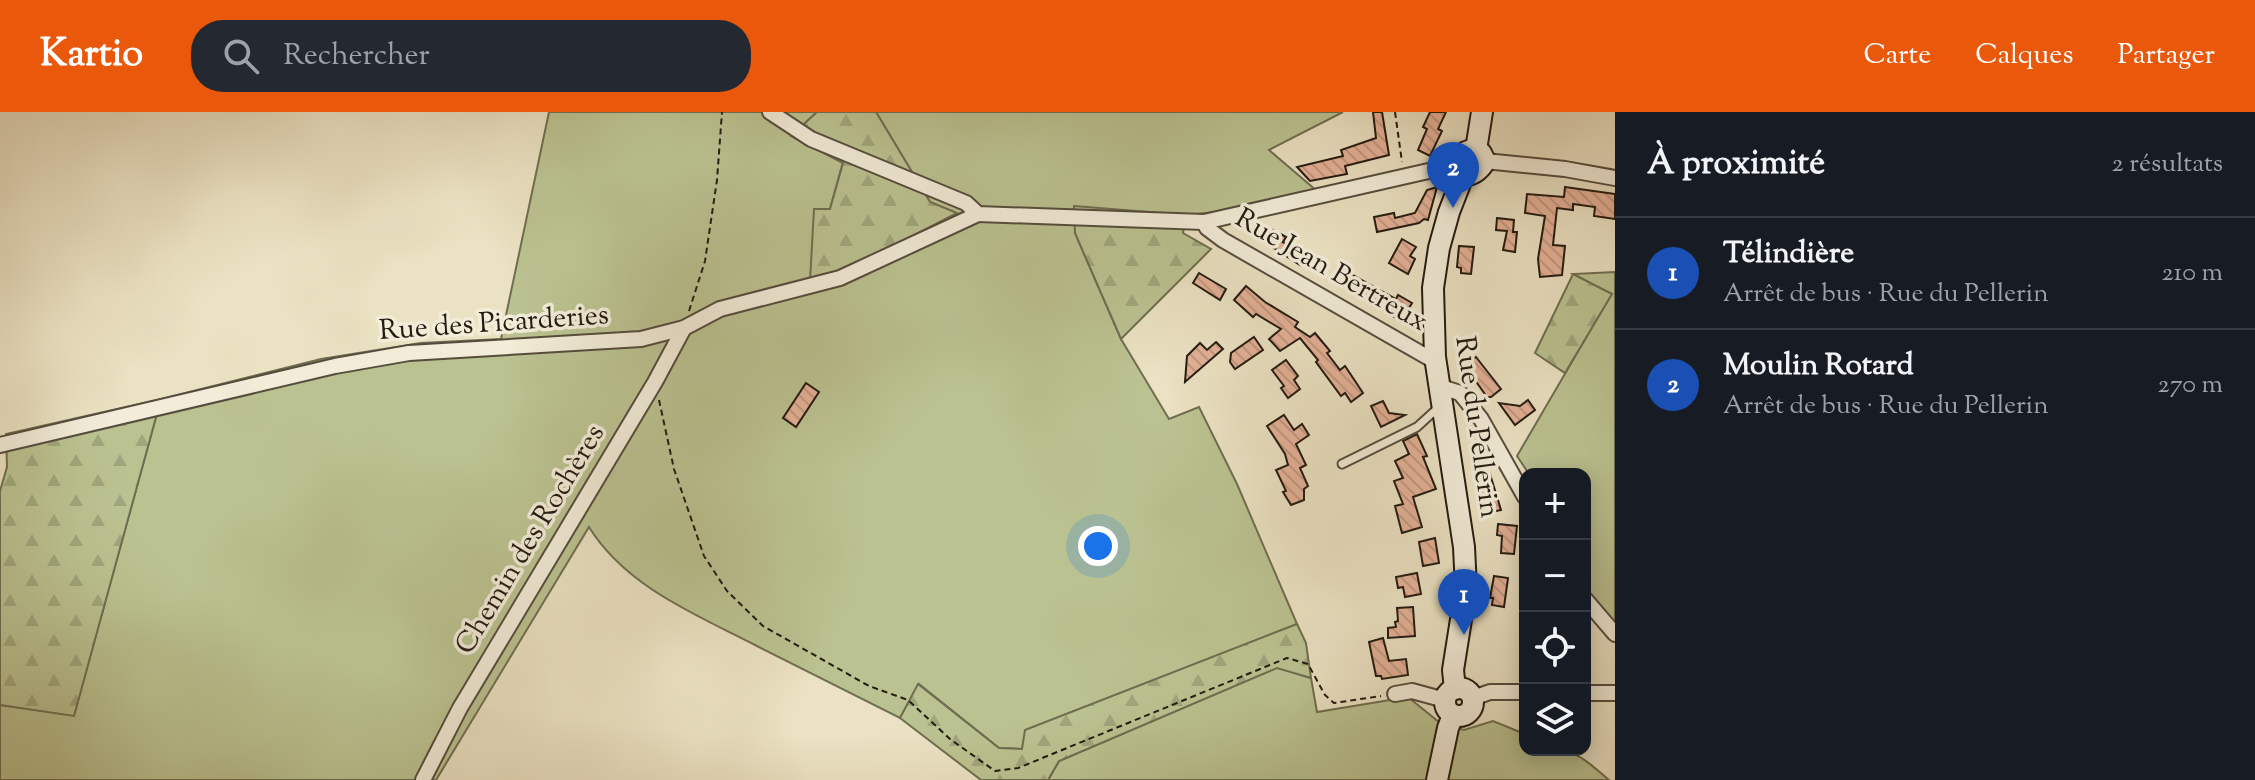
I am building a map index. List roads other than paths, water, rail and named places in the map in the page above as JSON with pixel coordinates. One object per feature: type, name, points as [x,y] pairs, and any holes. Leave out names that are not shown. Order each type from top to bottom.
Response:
[{"type":"main road","points":[[1459,171],[1471,175],[1481,168],[1482,112]]},
{"type":"main road","name":"Rue du Pellerin","points":[[1437,780],[1457,700],[1453,670],[1466,588],[1464,547],[1435,357],[1433,288],[1439,248],[1459,171]]},
{"type":"street","points":[[770,112],[811,139],[966,203],[978,214],[1204,222],[1404,178],[1459,171]]},
{"type":"street","points":[[1480,155],[1615,178]]},
{"type":"street","name":"Rue des Picarderies","points":[[0,445],[335,366],[409,353],[641,339],[684,328],[720,309],[840,278],[978,214]]},
{"type":"street","name":"Rue Jean Bertreux","points":[[1204,222],[1223,240],[1429,358],[1435,357]]},
{"type":"street","name":"Chemin des Rochères","points":[[423,780],[460,708],[655,382],[684,328]]},
{"type":"street","points":[[1442,395],[1460,393],[1481,419],[1519,486]]},
{"type":"street","points":[[1591,606],[1615,634]]},
{"type":"street","points":[[1395,694],[1412,691],[1457,700],[1490,692],[1519,692]]},
{"type":"street","points":[[1591,693],[1615,693]]},
{"type":"lane","points":[[1342,464],[1417,427],[1442,395]]},
{"type":"place","name":"Moulin Rotard","points":[[1453,208]]},
{"type":"place","name":"Télindière","points":[[1464,635]]}]
